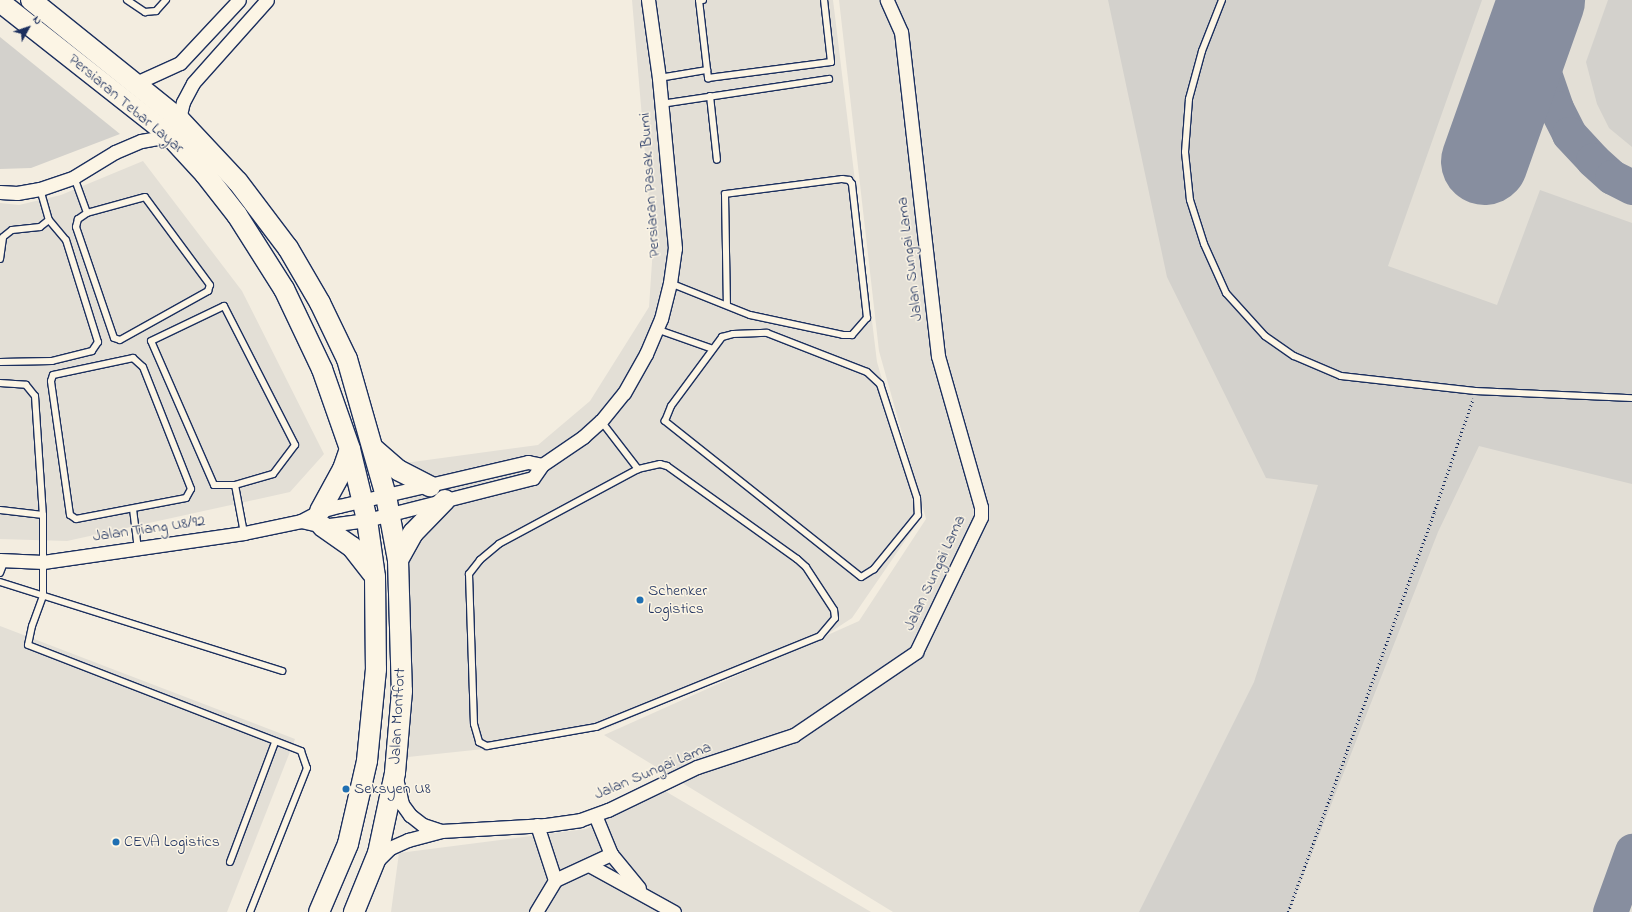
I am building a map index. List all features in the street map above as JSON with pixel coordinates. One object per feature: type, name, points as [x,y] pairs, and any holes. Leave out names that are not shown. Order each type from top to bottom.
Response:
[{"type":"main road","name":"Persiaran Tebar Layar","points":[[31,0],[136,83],[174,127],[206,174],[237,215],[284,289],[322,369],[350,449],[365,511]]},
{"type":"main road","name":"Persiaran Tebar Layar","points":[[0,2],[174,127],[238,182],[288,248],[320,303],[347,359],[374,449],[388,505]]},
{"type":"main road","points":[[350,449],[321,519],[352,547],[374,577]]},
{"type":"main road","points":[[374,449],[398,470],[430,486]]},
{"type":"main road","points":[[398,560],[413,533],[445,500]]},
{"type":"main road","name":"Jalan Montfort","points":[[354,912],[378,853],[395,773],[402,691],[398,560],[388,505]]},
{"type":"main road","name":"Jalan Montfort","points":[[319,912],[348,844],[367,760],[376,669],[374,577],[365,511]]},
{"type":"street","points":[[136,83],[180,63],[239,0]]},
{"type":"street","points":[[0,192],[17,193],[40,189],[74,177],[115,152],[174,127],[183,102],[194,83],[267,0]]},
{"type":"street","name":"Persiaran Pasak Bumi","points":[[388,505],[445,500],[532,478],[542,465],[583,437],[601,421],[624,393],[646,354],[656,329],[670,283],[675,248],[659,78],[648,0]]},
{"type":"street","name":"Jalan Sungai Lama","points":[[441,831],[537,825],[580,820],[698,767],[794,735],[916,652],[981,517],[981,507],[938,356],[901,32],[887,0]]},
{"type":"street","points":[[388,505],[430,486],[528,462],[542,465]]},
{"type":"street","name":"Jalan Tiang U8/92","points":[[2,560],[43,562],[244,532],[365,511],[388,505]]},
{"type":"street","name":"Jalan Tiang U8/92","points":[[321,519],[388,505]]},
{"type":"street","points":[[395,773],[402,804],[410,815],[423,825],[441,831]]},
{"type":"street","points":[[595,814],[611,854],[643,893]]},
{"type":"street","points":[[537,825],[555,880]]},
{"type":"street","points":[[372,866],[390,848],[408,840],[441,831]]},
{"type":"street","points":[[536,912],[555,880],[611,854]]},
{"type":"street","points":[[590,865],[643,893],[674,912]]},
{"type":"lane","points":[[127,0],[144,12],[156,11],[166,0]]},
{"type":"lane","points":[[702,0],[699,0],[708,78],[831,62],[824,0]]},
{"type":"lane","points":[[1222,0],[1202,51],[1189,99],[1185,152],[1190,200],[1204,244],[1226,293],[1265,336],[1294,356],[1341,376],[1475,391],[1632,398]]},
{"type":"lane","points":[[659,78],[706,70]]},
{"type":"lane","points":[[661,104],[829,79]]},
{"type":"lane","points":[[710,96],[717,160]]},
{"type":"lane","points":[[74,177],[87,213]]},
{"type":"lane","points":[[670,283],[727,304],[750,315],[843,336],[852,335],[858,331],[867,318],[867,307],[852,184],[849,180],[842,179],[725,194],[727,304]]},
{"type":"lane","points":[[0,362],[52,361],[92,351],[97,347],[98,342],[66,240],[49,220],[40,189]]},
{"type":"lane","points":[[145,197],[210,285],[208,291],[120,340],[114,338],[76,227],[78,219],[87,213],[145,197]]},
{"type":"lane","points":[[0,258],[3,238],[12,230],[40,227],[49,220]]},
{"type":"lane","points":[[224,306],[295,445],[274,474],[235,485],[214,485],[151,341],[224,306]]},
{"type":"lane","points":[[656,329],[713,349]]},
{"type":"lane","points":[[767,333],[867,372],[880,384],[917,498],[918,515],[867,574],[861,577],[665,421],[671,406],[713,349],[722,337],[733,334],[767,333]]},
{"type":"lane","points":[[133,358],[143,367],[191,488],[186,498],[133,509],[76,519],[70,515],[51,381],[53,375],[133,358]]},
{"type":"lane","points":[[0,383],[26,385],[35,396],[43,514],[43,596],[32,626],[28,645],[301,751],[307,768],[250,912]]},
{"type":"lane","points":[[601,421],[638,469]]},
{"type":"lane","points":[[660,464],[667,466],[797,559],[806,567],[834,610],[835,618],[820,636],[596,727],[487,746],[479,742],[474,724],[468,585],[474,567],[499,544],[638,469],[660,464]]},
{"type":"lane","points":[[235,485],[244,532]]},
{"type":"lane","points":[[133,509],[138,548]]},
{"type":"lane","points":[[0,510],[43,514]]},
{"type":"lane","points":[[0,573],[2,560]]},
{"type":"lane","points":[[0,582],[282,671]]},
{"type":"lane","points":[[230,862],[276,742]]},
{"type":"path","points":[[1288,912],[1434,512],[1475,391]]},
{"type":"shaded area","points":[[632,0],[833,0],[877,362],[922,516],[852,618],[829,633],[603,730],[493,748],[408,757],[405,463],[538,445],[590,401],[649,307],[653,247]]},
{"type":"shaded area","points":[[839,0],[1632,0],[1632,912],[893,912],[604,735],[859,621],[926,519],[879,351]]},
{"type":"shaded area","points":[[1108,0],[1482,0],[1388,266],[1497,305],[1540,190],[1632,223],[1632,484],[1479,446],[1438,532],[1289,912],[1139,912],[1254,682],[1318,485],[1266,478],[1167,277]]},
{"type":"shaded area","points":[[1608,0],[1632,0],[1632,147],[1609,128],[1597,104],[1586,62]]},
{"type":"shaded area","points":[[0,37],[120,134],[31,168],[0,169]]},
{"type":"shaded area","points":[[143,161],[242,291],[324,454],[290,492],[67,541],[0,539],[0,203],[19,205],[61,195]]},
{"type":"shaded area","name":"CEVA Logistics","points":[[0,626],[295,739],[227,912],[0,912]]},
{"type":"shaded area","points":[[665,791],[871,912],[391,912],[399,853],[586,829]]},
{"type":"taxiway","points":[[1544,0],[1541,46],[1544,73],[1556,108],[1569,134],[1593,160],[1612,177],[1632,187]]},
{"type":"taxiway","points":[[1610,912],[1632,851]]},
{"type":"runway","points":[[1484,161],[1541,0]]},
{"type":"place","name":"Schenker Logistics","points":[[640,600]]},
{"type":"place","name":"Seksyen U8","points":[[346,789]]},
{"type":"place","name":"CEVA Logistics","points":[[116,842]]}]
